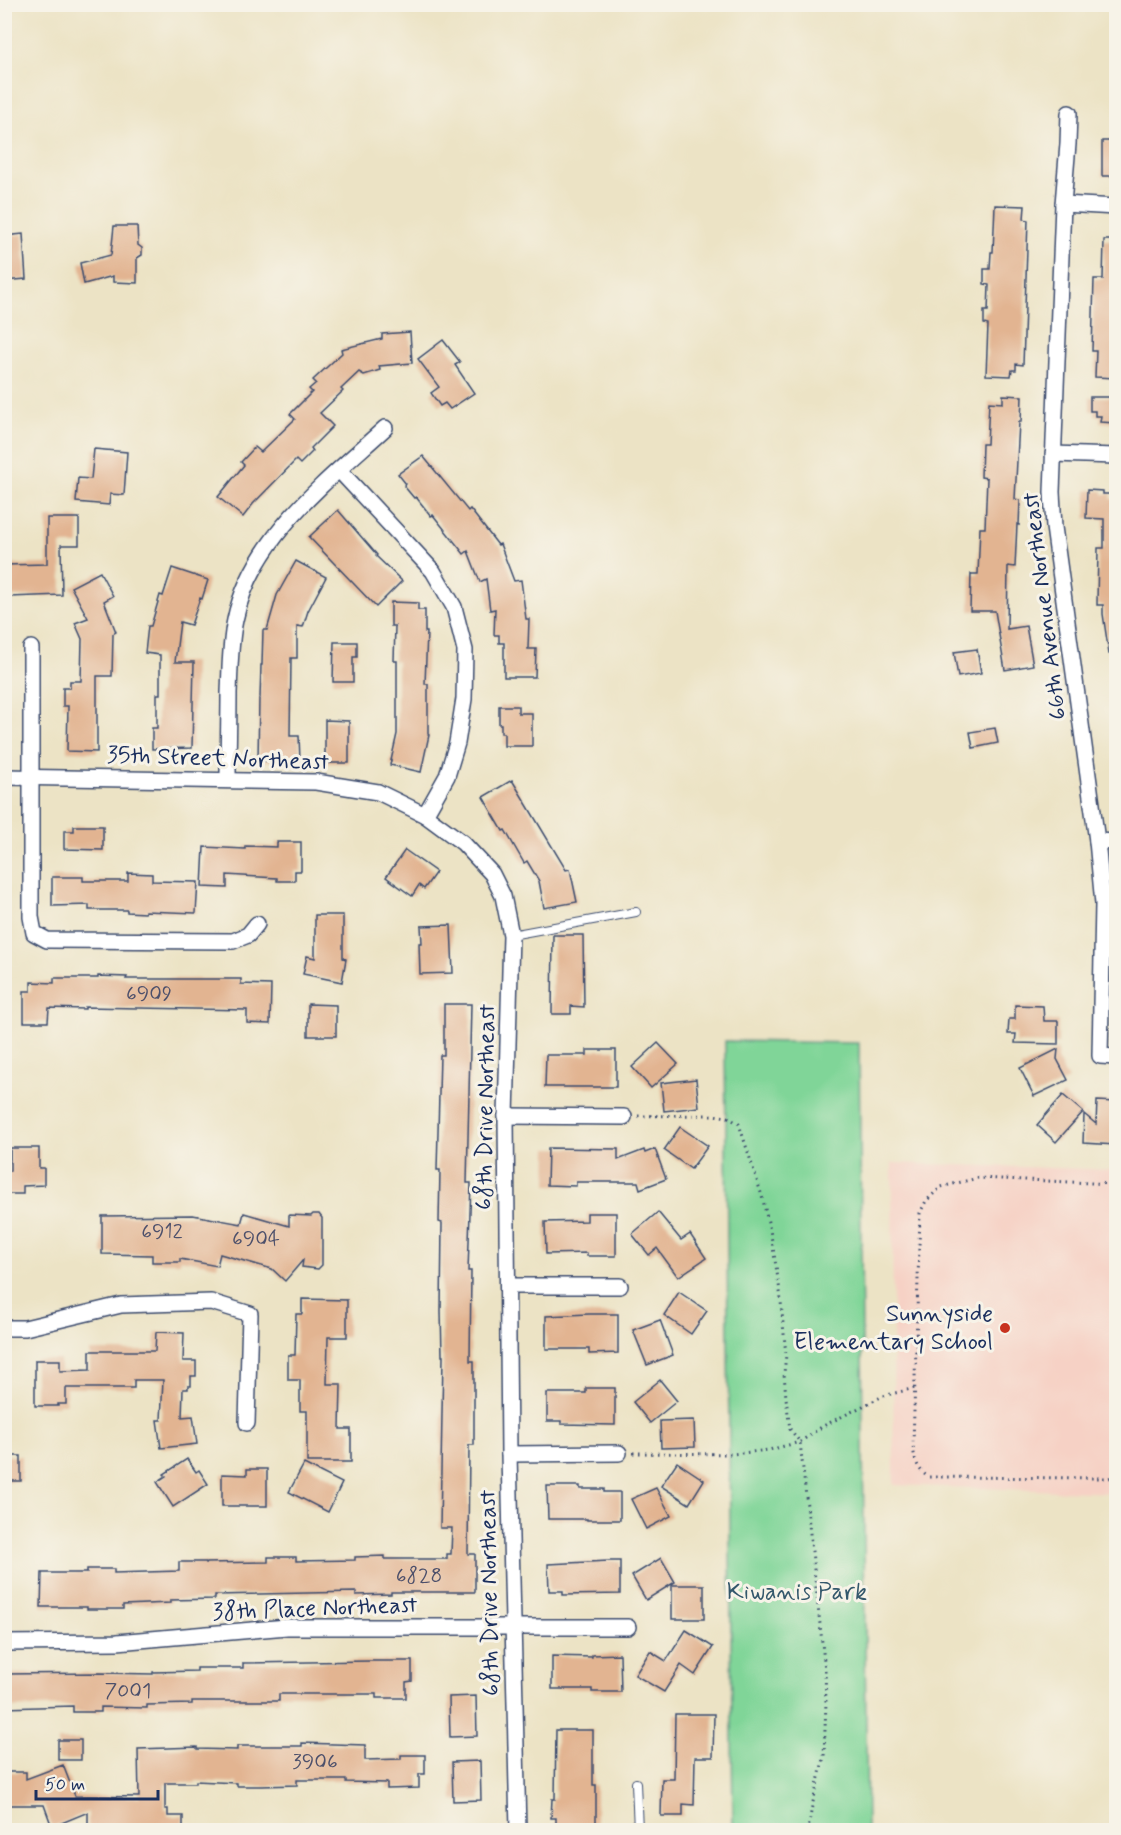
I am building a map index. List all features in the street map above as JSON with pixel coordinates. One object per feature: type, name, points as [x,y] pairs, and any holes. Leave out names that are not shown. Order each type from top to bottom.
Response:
[{"type":"street","name":"66th Avenue Northeast","points":[[1069,114],[1053,454],[1053,527],[1097,841],[1103,904],[1100,1056],[1116,1057]]},
{"type":"street","points":[[1063,204],[1116,207]]},
{"type":"street","points":[[228,780],[232,640],[234,620],[243,591],[261,555],[297,510],[385,428]]},
{"type":"street","points":[[1053,454],[1116,456]]},
{"type":"street","points":[[339,470],[433,571],[454,606],[465,650],[464,699],[457,743],[447,776],[425,815]]},
{"type":"street","points":[[31,648],[31,917],[34,933],[47,940],[233,941],[249,935],[257,924]]},
{"type":"street","name":"35th Street Northeast","points":[[4,777],[316,782],[378,792],[425,815]]},
{"type":"street","name":"68th Drive Northeast","points":[[425,815],[463,843],[492,874],[503,896],[511,935],[506,1116],[509,1454],[518,1830]]},
{"type":"street","points":[[1097,841],[1116,842]]},
{"type":"street","points":[[506,1116],[624,1117]]},
{"type":"street","points":[[508,1286],[620,1286]]},
{"type":"street","points":[[4,1328],[25,1328],[121,1305],[211,1302],[250,1314],[247,1423]]},
{"type":"street","points":[[509,1454],[620,1453]]},
{"type":"street","name":"38th Place Northeast","points":[[4,1642],[117,1642],[287,1627],[627,1627]]},
{"type":"lane","points":[[511,935],[636,912]]},
{"type":"lane","points":[[636,1783],[638,1830]]},
{"type":"path","points":[[624,1117],[713,1114],[728,1117],[739,1124],[762,1196],[780,1291],[786,1355],[784,1373],[786,1398],[790,1429],[800,1442],[825,1670],[824,1757],[808,1830]]},
{"type":"path","points":[[1116,1184],[978,1178],[941,1187],[926,1201],[920,1214],[914,1460],[921,1472],[928,1477],[1109,1478],[1116,1476]]},
{"type":"path","points":[[620,1453],[733,1454],[769,1450],[800,1442],[823,1426],[883,1396],[915,1388]]},
{"type":"shaded area","name":"Sunnyside Elementary School","points":[[892,1163],[1116,1170],[1116,1493],[894,1485]]},
{"type":"green space","name":"Kiwanis Park","points":[[725,1041],[859,1043],[867,1830],[733,1830]]},
{"type":"building","points":[[1102,141],[1116,141],[1116,176],[1102,176]]},
{"type":"building","points":[[995,205],[1025,206],[1024,219],[1028,220],[1023,365],[1016,364],[1016,370],[1012,370],[1011,376],[986,375],[988,325],[984,324],[984,311],[988,311],[989,285],[984,284],[984,269],[990,269],[991,252],[993,252]]},
{"type":"building","points":[[114,226],[137,226],[138,245],[142,248],[142,255],[137,258],[137,283],[113,282],[113,276],[84,284],[80,263],[111,255]]},
{"type":"building","points":[[23,234],[26,279],[4,281],[4,236]]},
{"type":"building","points":[[1104,240],[1116,240],[1116,378],[1095,377],[1096,351],[1092,351],[1094,279],[1103,279]]},
{"type":"building","points":[[410,332],[412,363],[379,366],[380,370],[364,375],[359,372],[320,413],[333,426],[311,448],[313,451],[300,464],[296,460],[243,517],[218,497],[244,465],[241,462],[255,447],[261,452],[295,419],[290,414],[312,392],[309,389],[316,383],[313,380],[342,353],[341,349],[382,339],[382,334]]},
{"type":"building","points":[[443,340],[460,362],[455,365],[474,393],[450,409],[445,403],[440,406],[431,393],[439,387],[418,359]]},
{"type":"building","points":[[1003,395],[1022,396],[1015,499],[1020,500],[1019,525],[1017,524],[1015,567],[1008,566],[1007,629],[1026,626],[1033,665],[1005,670],[995,611],[970,611],[971,574],[978,574],[980,528],[985,528],[987,478],[981,477],[982,444],[987,444],[989,402],[1003,403]]},
{"type":"building","points":[[1090,397],[1116,397],[1116,423],[1100,422],[1101,416],[1095,416],[1095,411],[1090,411]]},
{"type":"building","points":[[94,449],[127,452],[124,495],[110,494],[109,505],[76,502],[78,478],[91,479]]},
{"type":"building","points":[[423,456],[468,511],[470,509],[498,545],[500,544],[514,581],[521,580],[526,619],[529,619],[528,649],[536,649],[535,677],[504,677],[504,643],[499,643],[499,635],[494,635],[495,609],[490,610],[486,579],[480,582],[468,551],[464,554],[433,515],[431,516],[404,486],[406,484],[398,474]]},
{"type":"building","points":[[1087,490],[1103,491],[1103,494],[1112,494],[1111,499],[1116,499],[1116,654],[1109,654],[1103,605],[1097,605],[1098,548],[1104,548],[1104,519],[1086,518]]},
{"type":"building","points":[[338,510],[376,556],[402,581],[376,607],[309,537]]},
{"type":"building","points":[[47,518],[79,518],[79,545],[61,545],[62,595],[9,597],[8,592],[4,592],[4,565],[47,564]]},
{"type":"building","points":[[296,561],[326,577],[308,611],[303,627],[297,626],[297,658],[291,658],[290,736],[299,736],[300,760],[258,761],[263,630],[267,630],[277,595]]},
{"type":"building","points":[[172,568],[208,580],[191,625],[180,622],[175,662],[194,662],[192,748],[152,749],[152,728],[157,728],[157,694],[160,694],[160,655],[145,653],[148,626],[151,626],[160,595],[163,596]]},
{"type":"building","points":[[100,572],[113,596],[104,601],[116,632],[113,634],[112,676],[97,676],[97,752],[67,751],[68,706],[63,706],[63,688],[70,688],[70,681],[81,681],[82,639],[75,623],[88,618],[71,587]]},
{"type":"building","points":[[391,602],[418,603],[418,610],[425,610],[425,632],[427,632],[425,684],[428,684],[429,735],[421,772],[390,765],[397,734],[397,661],[394,661],[395,626],[391,626]]},
{"type":"building","points":[[334,642],[357,642],[357,657],[353,657],[353,682],[333,682]]},
{"type":"building","points":[[977,649],[981,673],[958,677],[954,652]]},
{"type":"building","points":[[499,706],[518,706],[518,713],[532,713],[532,746],[504,746],[504,733],[501,733],[501,724],[499,724]]},
{"type":"building","points":[[325,720],[349,721],[349,763],[325,763]]},
{"type":"building","points":[[995,728],[998,743],[973,748],[970,732]]},
{"type":"building","points":[[512,780],[566,870],[570,869],[577,902],[544,908],[539,881],[527,861],[524,863],[483,797]]},
{"type":"building","points":[[74,826],[103,826],[103,850],[64,849],[64,831],[74,831]]},
{"type":"building","points":[[277,842],[301,842],[301,871],[295,871],[295,881],[227,875],[227,888],[202,887],[204,847],[245,849],[245,846],[277,847]]},
{"type":"building","points":[[405,850],[436,872],[424,889],[419,885],[412,896],[386,877]]},
{"type":"building","points":[[128,873],[152,874],[152,881],[198,882],[196,913],[89,910],[89,905],[52,906],[52,877],[83,877],[83,881],[128,881]]},
{"type":"building","points":[[315,915],[343,915],[343,958],[346,959],[342,982],[303,974],[307,956],[315,958]]},
{"type":"building","points":[[451,925],[453,973],[420,974],[421,926]]},
{"type":"building","points":[[553,935],[583,935],[584,1007],[571,1006],[571,1014],[552,1014]]},
{"type":"building","points":[[98,976],[127,977],[126,979],[241,979],[241,984],[271,985],[270,1024],[247,1023],[247,1010],[85,1007],[85,1009],[49,1008],[48,1022],[24,1022],[24,991],[31,991],[31,982],[54,983],[54,978],[98,978]]},
{"type":"building","points":[[308,1004],[336,1005],[336,1036],[308,1036]]},
{"type":"building","points":[[444,1004],[471,1004],[467,1183],[471,1183],[468,1271],[471,1271],[470,1361],[474,1361],[474,1445],[469,1445],[468,1554],[475,1554],[475,1592],[215,1595],[215,1599],[170,1600],[170,1603],[123,1605],[123,1609],[41,1607],[42,1573],[87,1573],[87,1569],[114,1569],[114,1573],[179,1571],[179,1562],[268,1562],[268,1557],[296,1557],[296,1561],[355,1560],[355,1557],[385,1556],[385,1559],[447,1559],[447,1554],[451,1554],[452,1528],[440,1528],[443,1356],[442,1223],[439,1222],[440,1170],[437,1170],[440,1055],[444,1055]]},
{"type":"building","points":[[1015,1005],[1043,1006],[1044,1021],[1058,1021],[1058,1044],[1015,1043],[1016,1034],[1008,1034],[1009,1019],[1015,1019]]},
{"type":"building","points":[[658,1043],[678,1064],[651,1088],[632,1067]]},
{"type":"building","points":[[1058,1049],[1057,1059],[1068,1080],[1034,1096],[1020,1068]]},
{"type":"building","points":[[587,1050],[616,1050],[616,1087],[545,1087],[546,1055],[587,1055]]},
{"type":"building","points":[[696,1079],[699,1107],[664,1111],[661,1083]]},
{"type":"building","points":[[1063,1095],[1083,1112],[1056,1142],[1037,1125]]},
{"type":"building","points":[[1097,1101],[1116,1102],[1116,1145],[1083,1143],[1084,1114],[1096,1124]]},
{"type":"building","points":[[680,1127],[708,1146],[691,1169],[664,1150]]},
{"type":"building","points":[[10,1148],[39,1148],[39,1168],[44,1168],[44,1185],[23,1186],[23,1194],[4,1194],[4,1171],[10,1171]]},
{"type":"building","points":[[548,1148],[618,1149],[618,1160],[644,1150],[645,1153],[655,1149],[666,1179],[640,1189],[638,1182],[576,1182],[576,1186],[547,1185]]},
{"type":"building","points":[[658,1212],[681,1240],[690,1234],[706,1258],[678,1277],[657,1248],[649,1255],[632,1234]]},
{"type":"building","points":[[244,1213],[289,1226],[289,1215],[319,1214],[322,1218],[322,1265],[318,1269],[302,1267],[303,1260],[285,1281],[272,1269],[220,1254],[217,1266],[180,1259],[180,1262],[152,1262],[152,1255],[102,1254],[102,1216],[193,1215],[241,1224]]},
{"type":"building","points":[[587,1213],[616,1213],[616,1256],[587,1256],[587,1253],[546,1254],[545,1222],[587,1221]]},
{"type":"building","points":[[679,1292],[707,1311],[691,1334],[664,1315]]},
{"type":"building","points":[[302,1299],[347,1300],[347,1337],[328,1337],[327,1384],[341,1384],[340,1429],[351,1429],[351,1462],[307,1462],[307,1411],[300,1411],[300,1380],[288,1380],[288,1355],[295,1355],[296,1314],[302,1314]]},
{"type":"building","points":[[618,1314],[618,1353],[589,1354],[589,1349],[546,1349],[546,1316]]},
{"type":"building","points":[[660,1320],[673,1355],[647,1365],[633,1330]]},
{"type":"building","points":[[156,1332],[184,1333],[183,1361],[196,1361],[196,1376],[191,1376],[191,1386],[188,1386],[188,1389],[183,1389],[182,1417],[193,1416],[197,1444],[161,1448],[157,1420],[161,1420],[163,1380],[134,1380],[134,1388],[66,1388],[66,1404],[35,1406],[35,1360],[60,1360],[60,1371],[90,1370],[90,1351],[155,1351]]},
{"type":"building","points":[[660,1380],[677,1401],[650,1423],[633,1402]]},
{"type":"building","points":[[586,1388],[615,1388],[615,1425],[561,1424],[561,1421],[547,1421],[547,1393],[586,1393]]},
{"type":"building","points":[[694,1420],[695,1447],[661,1448],[660,1421]]},
{"type":"building","points":[[4,1456],[21,1456],[21,1481],[4,1481]]},
{"type":"building","points":[[187,1459],[196,1472],[199,1470],[208,1484],[173,1507],[157,1482],[166,1476],[164,1474]]},
{"type":"building","points":[[677,1462],[704,1480],[689,1504],[661,1486]]},
{"type":"building","points":[[304,1464],[342,1483],[328,1512],[289,1492]]},
{"type":"building","points":[[247,1469],[267,1469],[267,1506],[222,1506],[222,1474],[247,1475]]},
{"type":"building","points":[[547,1486],[580,1486],[580,1489],[620,1492],[620,1520],[548,1519]]},
{"type":"building","points":[[656,1488],[671,1516],[646,1529],[631,1499]]},
{"type":"building","points":[[661,1558],[675,1582],[646,1600],[632,1576]]},
{"type":"building","points":[[620,1561],[620,1594],[563,1595],[563,1591],[549,1591],[548,1564]]},
{"type":"building","points":[[672,1585],[704,1585],[704,1619],[672,1619]]},
{"type":"building","points":[[686,1630],[713,1647],[695,1675],[681,1665],[664,1692],[635,1675],[650,1651],[666,1661]]},
{"type":"building","points":[[620,1654],[621,1692],[552,1689],[552,1656],[592,1657],[592,1655]]},
{"type":"building","points":[[412,1661],[412,1681],[406,1682],[406,1698],[376,1698],[376,1694],[279,1694],[279,1701],[192,1701],[192,1704],[147,1705],[147,1708],[101,1707],[101,1712],[73,1712],[73,1706],[4,1708],[4,1674],[153,1674],[153,1672],[197,1671],[197,1668],[243,1668],[243,1663]]},
{"type":"building","points":[[476,1696],[477,1736],[450,1737],[449,1697]]},
{"type":"building","points":[[675,1714],[714,1714],[713,1757],[695,1757],[694,1805],[683,1804],[683,1816],[661,1816],[662,1779],[674,1779]]},
{"type":"building","points":[[556,1730],[593,1730],[596,1830],[556,1830],[556,1818],[551,1818],[552,1799],[555,1799]]},
{"type":"building","points":[[58,1740],[81,1740],[81,1760],[58,1760]]},
{"type":"building","points":[[302,1743],[365,1745],[365,1760],[401,1759],[401,1755],[425,1755],[425,1774],[419,1774],[419,1788],[387,1789],[387,1783],[346,1782],[346,1780],[297,1780],[297,1785],[262,1786],[237,1786],[237,1783],[196,1781],[196,1783],[165,1783],[165,1809],[168,1809],[168,1816],[183,1816],[183,1830],[88,1830],[88,1812],[52,1827],[44,1805],[4,1805],[4,1772],[26,1772],[26,1779],[63,1765],[75,1796],[139,1797],[138,1749],[197,1747],[197,1749],[237,1750],[237,1746],[302,1746]]},
{"type":"building","points":[[480,1761],[481,1800],[453,1801],[452,1762]]},
{"type":"place","name":"Sunnyside Elementary School","points":[[1005,1328]]}]
